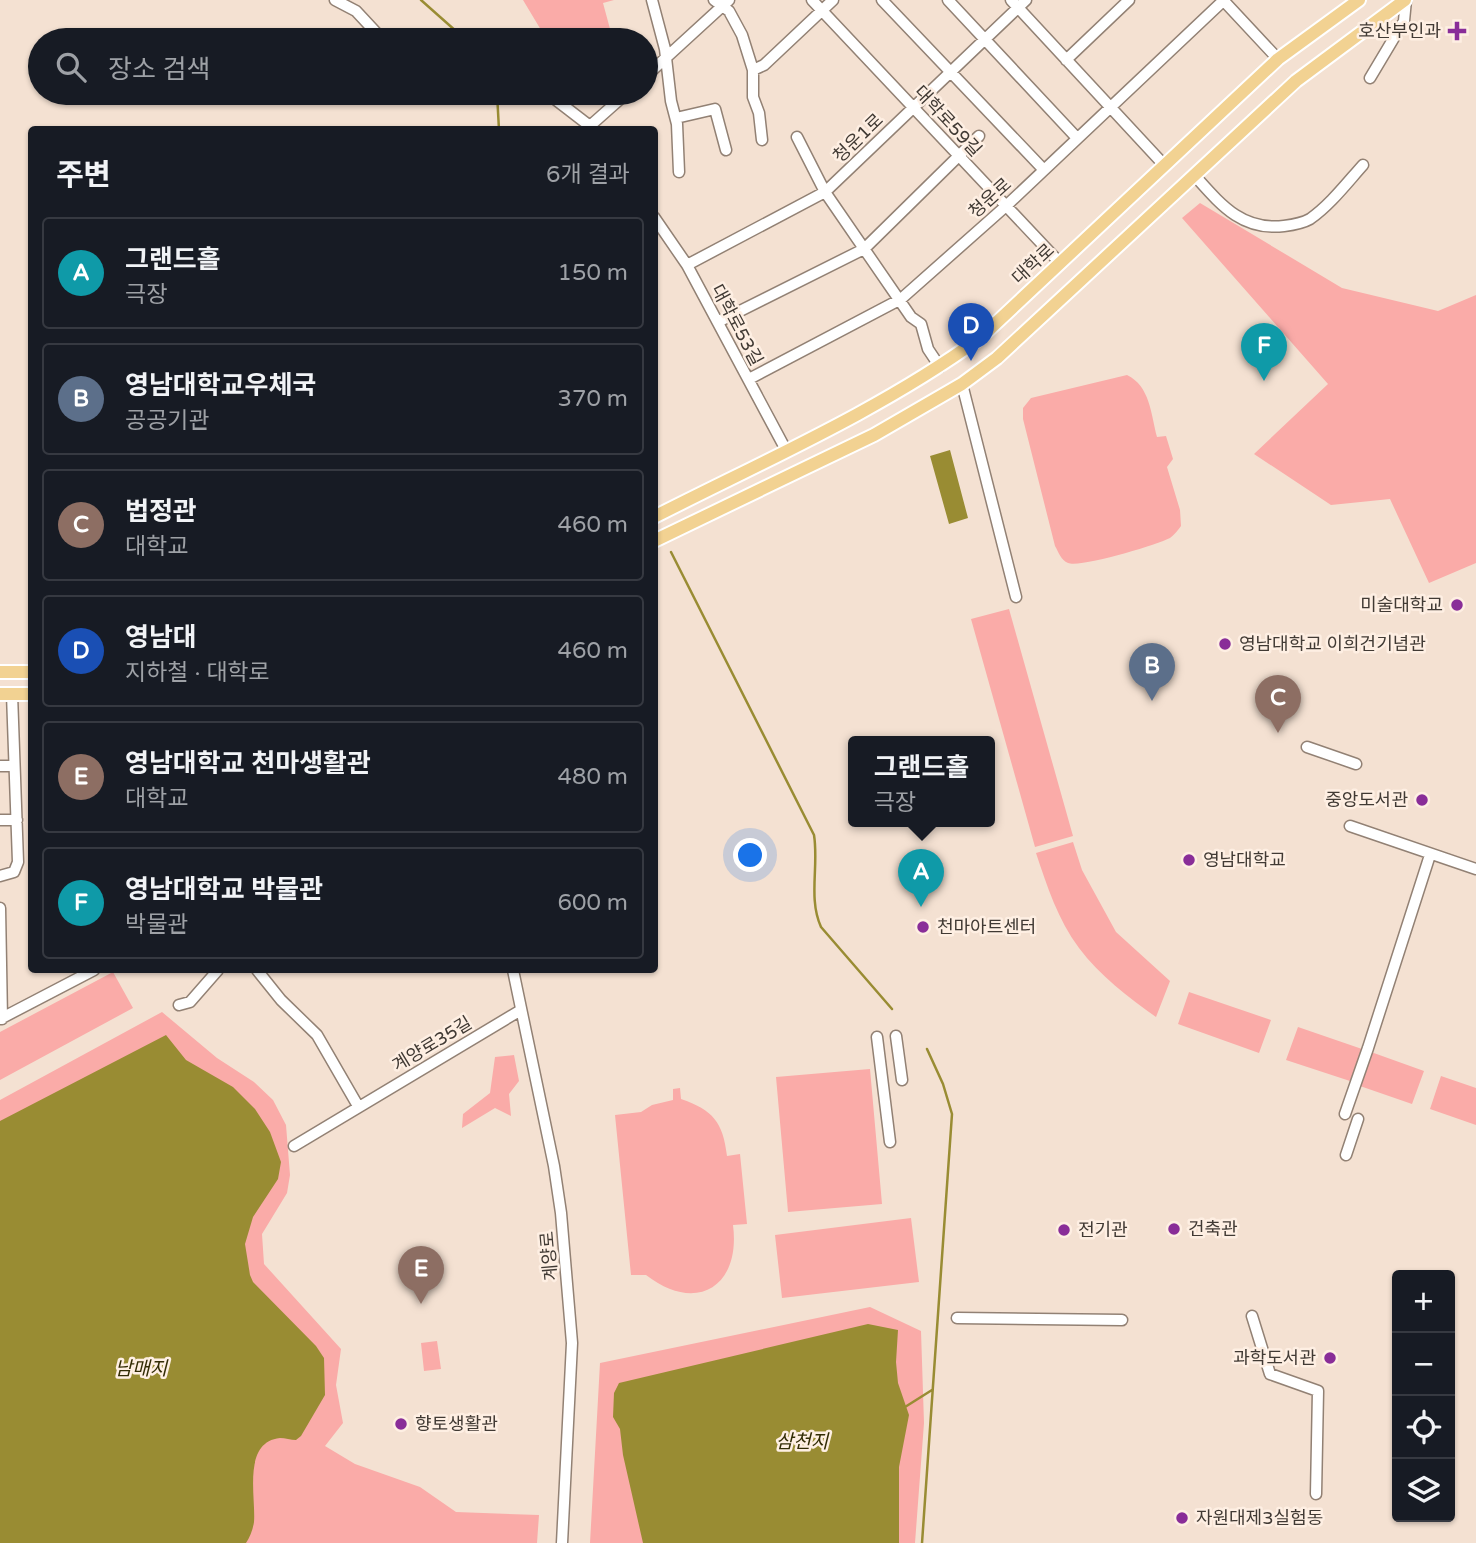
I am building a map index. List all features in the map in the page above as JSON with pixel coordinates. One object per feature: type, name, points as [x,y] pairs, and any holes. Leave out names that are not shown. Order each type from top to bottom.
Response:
[{"type":"main road","name":"대학로","points":[[658,515],[897,393],[980,338],[1278,59],[1359,0]]},
{"type":"main road","points":[[658,539],[874,435],[962,384],[997,358],[1296,81],[1406,0]]},
{"type":"main road","points":[[0,672],[28,672]]},
{"type":"main road","points":[[6,694],[28,694]]},
{"type":"street","points":[[335,0],[356,11],[372,28]]},
{"type":"street","points":[[652,0],[666,58],[671,101],[679,136],[679,172]]},
{"type":"street","points":[[714,0],[727,3]]},
{"type":"street","name":"대학로59길","points":[[812,0],[1060,263]]},
{"type":"street","points":[[753,70],[764,65],[833,0]]},
{"type":"street","points":[[881,0],[1044,170]]},
{"type":"street","points":[[948,0],[1077,138]]},
{"type":"street","points":[[1066,60],[1129,0]]},
{"type":"street","points":[[1223,0],[1278,59]]},
{"type":"street","name":"청운로","points":[[749,379],[901,299],[1006,206],[1223,0]]},
{"type":"street","points":[[1370,78],[1404,22],[1406,0]]},
{"type":"street","points":[[1018,2],[1066,60],[1165,166]]},
{"type":"street","name":"청운1로","points":[[687,265],[825,192],[1018,2]]},
{"type":"street","points":[[658,65],[727,3]]},
{"type":"street","points":[[727,3],[742,35],[753,70],[753,97],[759,113],[762,140]]},
{"type":"street","points":[[563,105],[592,126]]},
{"type":"street","points":[[594,126],[615,105]]},
{"type":"street","points":[[676,118],[715,109],[726,150]]},
{"type":"street","points":[[718,322],[864,249],[979,136]]},
{"type":"street","points":[[797,137],[825,192],[911,317],[921,324],[928,349],[940,367]]},
{"type":"street","points":[[1195,176],[1241,219],[1252,225],[1268,227],[1307,220],[1338,194],[1363,165]]},
{"type":"street","name":"대학로53길","points":[[658,223],[687,265],[786,450]]},
{"type":"street","points":[[962,384],[1016,597]]},
{"type":"street","points":[[0,876],[10,874],[18,867],[14,766],[6,694]]},
{"type":"street","points":[[1307,747],[1356,764]]},
{"type":"street","points":[[0,766],[14,766]]},
{"type":"street","points":[[0,820],[17,820]]},
{"type":"street","points":[[1350,826],[1476,869]]},
{"type":"street","points":[[1345,1114],[1430,855]]},
{"type":"street","points":[[0,908],[1,1019],[85,973]]},
{"type":"street","points":[[178,1005],[190,1002],[215,973]]},
{"type":"street","points":[[259,973],[281,1000],[317,1035],[358,1106]]},
{"type":"street","name":"계양로","points":[[514,973],[554,1166],[572,1343],[562,1543]]},
{"type":"street","name":"계양로35길","points":[[294,1146],[522,1010]]},
{"type":"street","points":[[896,1036],[902,1080]]},
{"type":"street","points":[[877,1037],[890,1142]]},
{"type":"street","points":[[1346,1155],[1357,1119]]},
{"type":"street","points":[[1252,1316],[1270,1374],[1318,1391],[1316,1494]]},
{"type":"street","points":[[957,1318],[1122,1320]]},
{"type":"shaded area","points":[[523,0],[614,0],[603,3],[610,28],[540,28]]},
{"type":"shaded area","points":[[1200,203],[1342,288],[1438,311],[1476,295],[1476,563],[1429,583],[1390,499],[1331,505],[1254,454],[1328,384],[1182,218]]},
{"type":"shaded area","points":[[1127,375],[1141,386],[1145,393],[1157,437],[1166,436],[1173,459],[1167,467],[1180,510],[1181,526],[1170,538],[1150,546],[1102,559],[1068,563],[1055,546],[1023,419],[1023,408],[1031,398]]},
{"type":"shaded area","points":[[1009,609],[1073,836],[1035,847],[971,619]]},
{"type":"shaded area","points":[[1073,842],[1082,870],[1116,932],[1170,981],[1156,1017],[1096,968],[1079,948],[1059,914],[1036,853]]},
{"type":"shaded area","points":[[111,973],[133,1008],[0,1080],[0,1032]]},
{"type":"shaded area","points":[[1189,992],[1271,1020],[1259,1053],[1178,1024]]},
{"type":"shaded area","name":"남매지","points":[[162,1012],[217,1058],[254,1082],[273,1100],[286,1125],[290,1175],[287,1193],[262,1234],[264,1264],[341,1349],[336,1385],[343,1423],[325,1446],[355,1464],[420,1487],[456,1512],[539,1515],[537,1543],[0,1543],[0,1100]]},
{"type":"shaded area","points":[[1298,1027],[1362,1049],[1350,1081],[1286,1060]]},
{"type":"shaded area","points":[[1371,1052],[1424,1071],[1412,1104],[1360,1086]]},
{"type":"shaded area","points":[[514,1055],[519,1081],[509,1094],[511,1116],[495,1108],[462,1128],[463,1114],[490,1093],[495,1057]]},
{"type":"shaded area","points":[[870,1069],[882,1204],[788,1212],[776,1077]]},
{"type":"shaded area","points":[[1441,1076],[1476,1088],[1476,1125],[1430,1109]]},
{"type":"shaded area","points":[[680,1088],[681,1099],[701,1108],[715,1119],[723,1134],[727,1156],[740,1154],[747,1224],[733,1225],[734,1247],[730,1264],[722,1278],[711,1288],[698,1293],[664,1287],[646,1275],[631,1275],[615,1115],[641,1112],[652,1105],[673,1100],[673,1089]]},
{"type":"shaded area","points":[[911,1218],[919,1282],[782,1298],[775,1235]]},
{"type":"shaded area","name":"삼천지","points":[[870,1307],[921,1331],[924,1423],[915,1543],[590,1543],[600,1363]]},
{"type":"shaded area","points":[[437,1341],[441,1369],[424,1371],[421,1343]]},
{"type":"water","points":[[950,450],[968,518],[949,524],[930,456]]},
{"type":"water","name":"남매지","points":[[166,1035],[186,1060],[233,1087],[255,1109],[270,1132],[281,1162],[278,1179],[253,1217],[245,1244],[250,1275],[253,1282],[316,1346],[324,1358],[325,1395],[301,1436],[296,1440],[280,1438],[268,1442],[260,1449],[254,1472],[254,1522],[246,1543],[0,1543],[0,1121]]},
{"type":"water","name":"삼천지","points":[[868,1324],[898,1330],[898,1383],[909,1415],[899,1467],[899,1543],[643,1543],[623,1455],[620,1429],[613,1417],[614,1393],[619,1383]]},
{"type":"waterway","points":[[421,0],[452,28]]},
{"type":"waterway","points":[[498,105],[499,126]]},
{"type":"waterway","points":[[671,552],[814,835],[814,893],[821,927],[892,1009]]},
{"type":"waterway","points":[[922,1543],[952,1114],[943,1084],[927,1049]]},
{"type":"waterway","points":[[905,1407],[932,1390]]},
{"type":"place","name":"호산부인과","points":[[1457,31]]},
{"type":"place","name":"영남대","points":[[971,361]]},
{"type":"place","name":"영남대학교 박물관","points":[[1264,381]]},
{"type":"place","name":"미술대학교","points":[[1457,605]]},
{"type":"place","name":"영남대학교 이희건기념관","points":[[1225,644]]},
{"type":"place","name":"영남대학교우체국","points":[[1152,701]]},
{"type":"place","name":"법정관","points":[[1278,733]]},
{"type":"place","name":"중앙도서관","points":[[1422,800]]},
{"type":"place","name":"영남대학교","points":[[1189,860]]},
{"type":"place","name":"그랜드홀","points":[[921,907]]},
{"type":"place","name":"천마아트센터","points":[[923,927]]},
{"type":"place","name":"건축관","points":[[1174,1229]]},
{"type":"place","name":"전기관","points":[[1064,1230]]},
{"type":"place","name":"영남대학교 천마생활관","points":[[421,1304]]},
{"type":"place","name":"과학도서관","points":[[1330,1358]]},
{"type":"place","name":"향토생활관","points":[[401,1424]]},
{"type":"place","name":"자원대제3실험동","points":[[1182,1518]]}]
